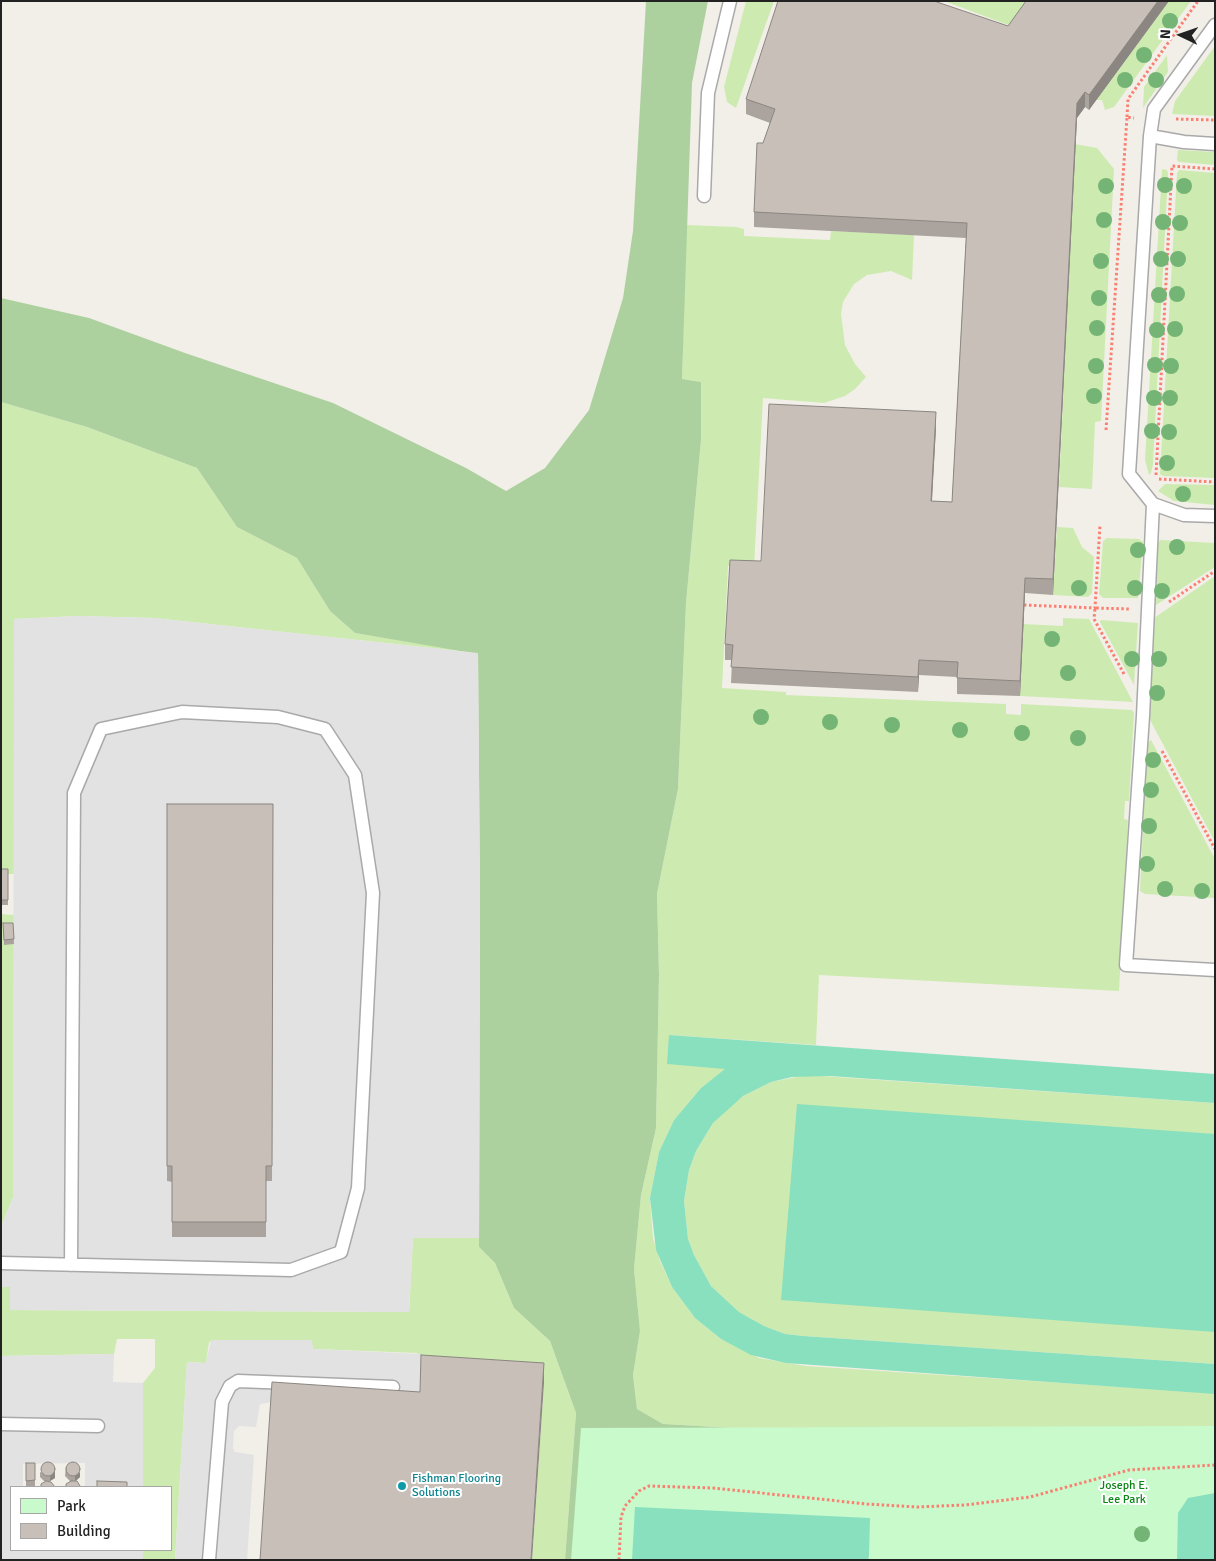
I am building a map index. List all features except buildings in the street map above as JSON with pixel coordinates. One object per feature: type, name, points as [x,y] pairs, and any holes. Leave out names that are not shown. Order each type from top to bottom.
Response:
[{"type":"lane","points":[[704,196],[708,93],[730,1]]},
{"type":"lane","points":[[1215,25],[1154,109],[1150,136],[1129,474],[1153,504],[1184,515],[1215,516]]},
{"type":"lane","points":[[1150,136],[1184,142],[1215,144]]},
{"type":"lane","points":[[1153,504],[1146,610],[1143,716],[1126,965],[1215,970]]},
{"type":"lane","points":[[1,1263],[71,1265],[291,1270],[341,1252],[358,1188],[373,893],[355,775],[325,729],[278,717],[182,712],[101,729],[74,793],[71,1265]]},
{"type":"lane","points":[[209,1560],[222,1402],[230,1386],[238,1381],[393,1387]]},
{"type":"lane","points":[[1,1424],[98,1426]]},
{"type":"path","points":[[1106,430],[1128,99],[1198,1]]},
{"type":"path","points":[[1127,118],[1140,118]]},
{"type":"path","points":[[1176,119],[1215,120]]},
{"type":"path","points":[[1215,169],[1172,166],[1156,479],[1215,482]]},
{"type":"path","points":[[1100,525],[1094,619],[1125,676]]},
{"type":"path","points":[[1024,605],[1157,610],[1215,571]]},
{"type":"path","points":[[1161,749],[1215,849]]},
{"type":"path","points":[[619,1560],[621,1517],[625,1506],[639,1491],[649,1486],[713,1488],[867,1504],[965,1505],[1030,1497],[1129,1470],[1215,1465]]},
{"type":"green space","points":[[646,1],[708,1],[692,83],[682,379],[701,382],[701,440],[686,603],[678,789],[657,894],[659,975],[656,1128],[641,1195],[634,1269],[640,1331],[633,1375],[637,1409],[663,1424],[769,1430],[595,1560],[565,1560],[576,1413],[550,1341],[514,1308],[495,1263],[479,1247],[480,896],[478,654],[355,633],[330,611],[297,558],[237,527],[197,468],[87,427],[1,402],[1,298],[89,318],[333,403],[466,468],[506,491],[545,468],[589,410],[623,298],[633,231]]},
{"type":"green space","points":[[746,1],[774,1],[736,108],[727,102],[724,87]]},
{"type":"green space","points":[[944,1],[1028,1],[1011,26]]},
{"type":"green space","points":[[1169,1],[1191,1],[1114,107],[1105,110],[1102,100],[1096,100]]},
{"type":"green space","points":[[1215,46],[1215,116],[1172,114],[1175,101]]},
{"type":"green space","points":[[1167,55],[1168,72],[1143,108],[1144,87]]},
{"type":"green space","points":[[1075,144],[1097,148],[1114,169],[1101,421],[1095,422],[1092,489],[1059,487]]},
{"type":"green space","points":[[1178,150],[1215,152],[1215,165],[1179,162],[1177,160]]},
{"type":"green space","points":[[1162,169],[1167,170],[1168,173],[1153,464],[1149,475],[1145,460]]},
{"type":"green space","points":[[1179,170],[1215,173],[1215,478],[1163,476],[1160,474],[1177,173]]},
{"type":"green space","points":[[686,225],[736,227],[744,229],[744,236],[830,240],[831,231],[914,235],[912,280],[891,271],[867,275],[854,284],[843,302],[841,314],[845,345],[855,364],[866,377],[855,389],[845,396],[824,403],[763,398],[754,567],[728,566],[722,688],[786,692],[786,695],[1006,704],[1006,714],[1021,715],[1021,704],[1132,710],[1134,713],[1129,801],[1125,801],[1124,819],[1128,820],[1119,991],[819,975],[816,1045],[669,1035],[726,1069],[701,1088],[674,1120],[659,1152],[650,1198],[653,1238],[660,1261],[672,1287],[695,1318],[721,1339],[759,1358],[806,1366],[1215,1393],[1215,1431],[769,1430],[663,1424],[637,1409],[633,1375],[640,1331],[634,1269],[641,1195],[656,1128],[659,975],[657,894],[678,789],[686,603],[701,440],[701,382],[682,379]]},
{"type":"green space","points":[[1,402],[87,427],[197,468],[237,527],[297,558],[330,611],[355,633],[478,653],[154,618],[78,616],[14,619],[15,874],[1,874]]},
{"type":"green space","points":[[1165,484],[1215,485],[1215,505],[1174,501],[1158,491]]},
{"type":"green space","points":[[1057,527],[1073,528],[1082,547],[1094,557],[1092,593],[1088,597],[1053,595]]},
{"type":"green space","points":[[1107,538],[1139,539],[1143,542],[1138,598],[1103,598],[1099,594],[1103,541]]},
{"type":"green space","points":[[1160,540],[1215,543],[1215,567],[1156,605],[1158,543]]},
{"type":"green space","points":[[1215,576],[1215,842],[1149,718],[1154,618]]},
{"type":"green space","points":[[1063,618],[1089,619],[1133,702],[1020,696],[1023,624],[1063,626]]},
{"type":"green space","points":[[1101,620],[1138,623],[1134,685],[1100,622]]},
{"type":"green space","points":[[1151,740],[1215,859],[1215,898],[1145,894],[1140,891],[1147,743]]},
{"type":"green space","points":[[1,914],[14,915],[13,1198],[1,1226]]},
{"type":"green space","points":[[669,1035],[1215,1074],[1215,1103],[830,1076],[792,1077],[771,1082],[743,1096],[713,1123],[696,1151],[689,1170],[684,1201],[688,1239],[694,1255],[711,1286],[739,1312],[764,1326],[785,1334],[1215,1364],[1215,1394],[786,1363],[751,1355],[721,1339],[695,1318],[672,1287],[656,1250],[650,1198],[659,1152],[674,1120],[701,1088],[725,1069],[667,1064]]},
{"type":"green space","points":[[807,1075],[1215,1103],[1215,1364],[803,1336],[785,1334],[764,1326],[739,1312],[711,1286],[694,1255],[688,1239],[684,1201],[689,1170],[696,1151],[713,1123],[728,1108],[743,1096],[771,1082]]},
{"type":"green space","points":[[797,1104],[1215,1134],[1215,1332],[781,1300]]},
{"type":"green space","points":[[413,1238],[479,1238],[479,1247],[495,1263],[514,1308],[550,1341],[576,1413],[565,1560],[532,1560],[544,1383],[421,1375],[417,1353],[313,1349],[311,1340],[209,1342],[206,1363],[187,1362],[175,1560],[143,1560],[143,1551],[172,1551],[172,1486],[143,1486],[143,1383],[155,1368],[155,1339],[117,1339],[114,1354],[1,1356],[1,1287],[10,1287],[10,1310],[409,1312]]},
{"type":"green space","name":"Joseph E. Lee Park","points":[[1215,1426],[1215,1560],[571,1560],[581,1428]]},
{"type":"green space","points":[[1215,1493],[1215,1560],[1177,1560],[1178,1513],[1188,1498]]},
{"type":"green space","points":[[635,1507],[870,1518],[869,1556],[868,1560],[632,1560]]},
{"type":"shaded area","points":[[78,616],[154,618],[478,653],[480,896],[479,1238],[413,1238],[409,1312],[10,1310],[10,1287],[1,1287],[1,1226],[13,1198],[14,619]],"holes":[[[167,1181],[266,1181],[172,1237],[172,1182]]]},
{"type":"shaded area","points":[[211,1340],[312,1340],[313,1349],[422,1354],[420,1412],[272,1402],[260,1404],[256,1427],[239,1426],[234,1431],[233,1448],[235,1452],[254,1455],[247,1560],[175,1560],[187,1362],[206,1363]]},
{"type":"shaded area","points":[[114,1354],[113,1382],[143,1383],[143,1486],[85,1486],[85,1463],[23,1464],[23,1486],[10,1486],[10,1551],[143,1551],[143,1560],[1,1560],[1,1356]]},
{"type":"place","name":"Fishman Flooring Solutions","points":[[402,1486]]}]
